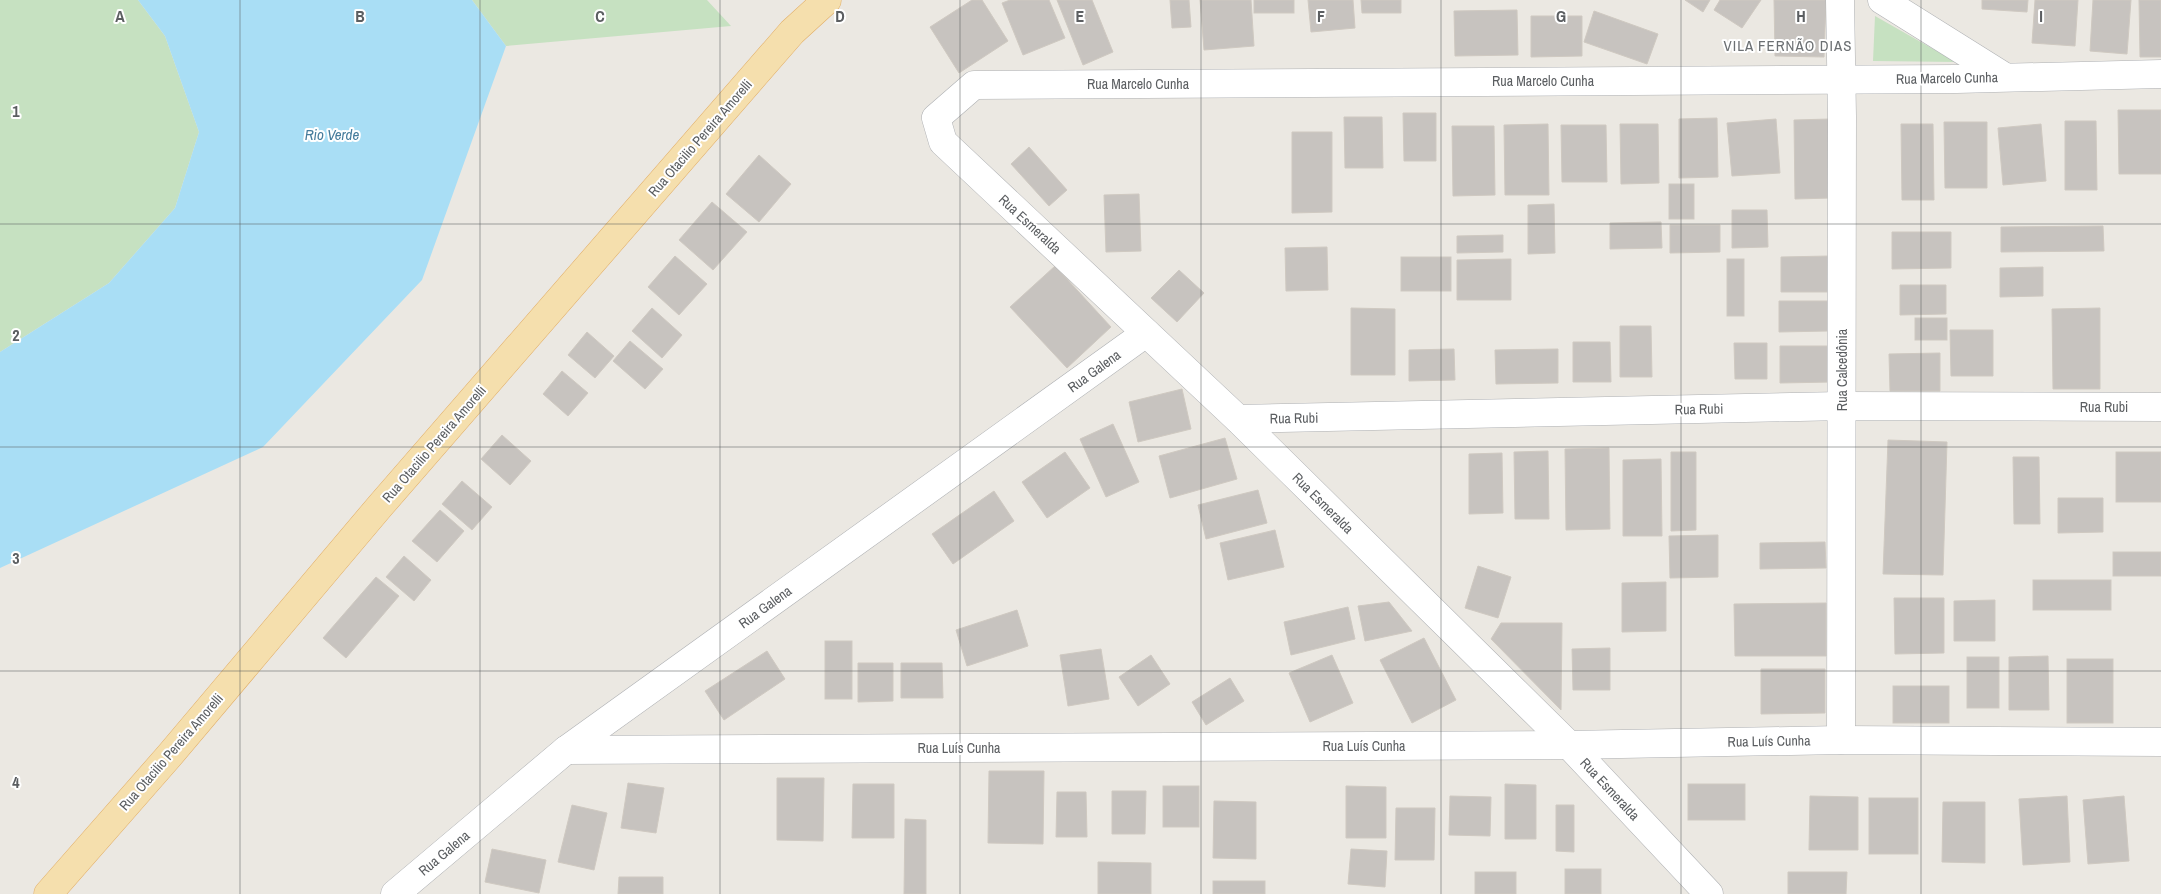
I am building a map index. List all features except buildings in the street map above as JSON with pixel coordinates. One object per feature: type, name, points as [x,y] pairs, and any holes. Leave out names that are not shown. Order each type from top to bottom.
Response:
[{"type":"main road","name":"Rua Otacilio Pereira Amorelli","points":[[48,894],[169,756],[380,506],[772,54],[792,32],[827,0]]},
{"type":"street","name":"Rua Calcedônia","points":[[1840,0],[1841,740]]},
{"type":"street","points":[[1882,0],[2005,77]]},
{"type":"street","name":"Rua Marcelo Cunha","points":[[936,118],[974,85],[1841,79],[2161,74]]},
{"type":"street","name":"Rua Esmeralda","points":[[936,118],[943,142],[1238,419],[1568,744],[1709,894]]},
{"type":"street","name":"Rua Galena","points":[[395,894],[566,750],[1146,333]]},
{"type":"street","name":"Rua Rubi","points":[[1238,419],[1842,406],[2161,407]]},
{"type":"street","name":"Rua Luís Cunha","points":[[566,750],[1568,744],[1841,740],[2161,742]]},
{"type":"green space","points":[[0,0],[138,0],[165,36],[199,132],[175,208],[109,283],[0,352]]},
{"type":"green space","points":[[472,0],[707,0],[731,26],[506,46]]},
{"type":"green space","points":[[1875,16],[1956,62],[1873,61]]},
{"type":"water","name":"Rio Verde","points":[[138,0],[472,0],[506,46],[422,280],[263,447],[0,568],[0,352],[109,283],[175,208],[199,132],[165,36]]},
{"type":"district","name":"VILA FERNÃO DIAS","points":[[1788,45]]}]
